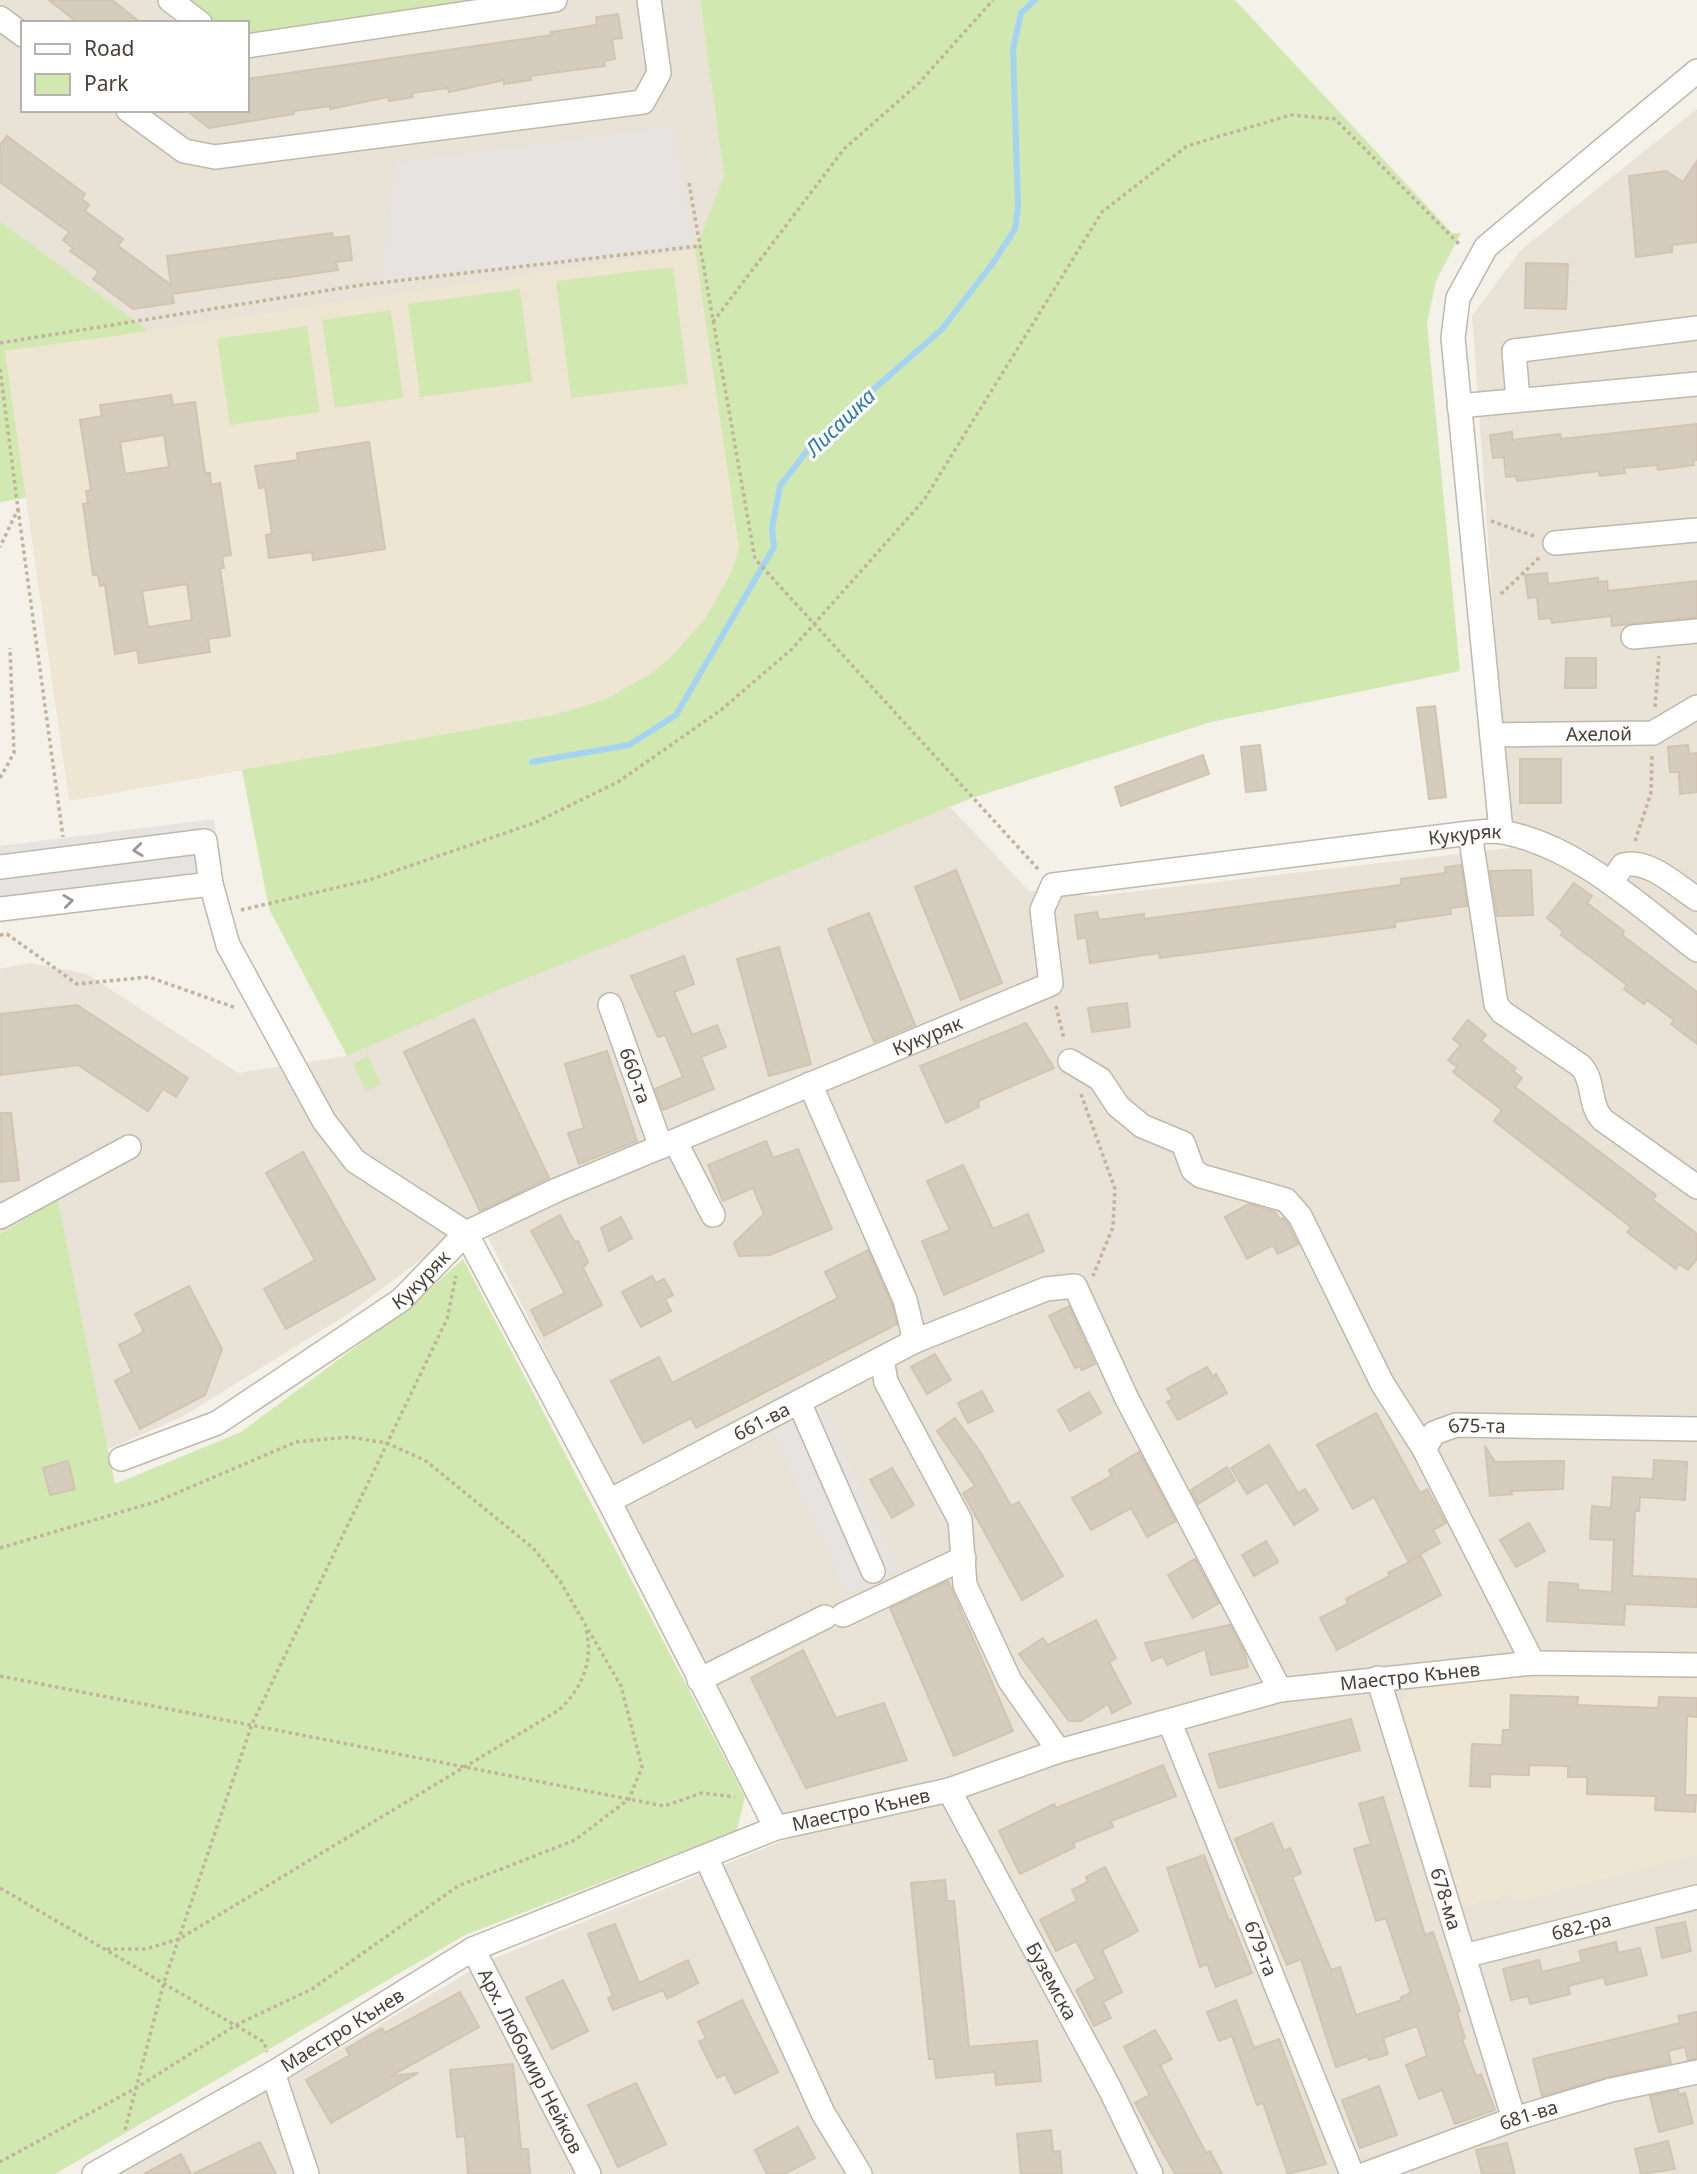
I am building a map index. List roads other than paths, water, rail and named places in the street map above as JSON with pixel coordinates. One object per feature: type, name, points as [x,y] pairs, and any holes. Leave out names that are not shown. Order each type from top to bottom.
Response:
[{"type":"street","points":[[170,0],[197,21]]},
{"type":"street","points":[[248,46],[555,0]]},
{"type":"street","points":[[131,112],[184,151],[215,157],[643,102],[659,73],[649,0]]},
{"type":"street","points":[[0,18],[21,34]]},
{"type":"street","points":[[1501,831],[1453,338],[1458,298],[1486,247],[1697,71]]},
{"type":"street","points":[[1518,400],[1514,351],[1697,328]]},
{"type":"street","points":[[1459,406],[1697,384]]},
{"type":"street","points":[[1555,543],[1697,530]]},
{"type":"street","points":[[1633,637],[1697,631]]},
{"type":"street","name":"Ахелой","points":[[1492,735],[1653,733],[1697,708]]},
{"type":"street","name":"Кукуряк","points":[[121,1459],[217,1423],[401,1300],[466,1233],[668,1144],[1051,984],[1042,910],[1053,885],[1501,831],[1547,845],[1611,883],[1697,950]]},
{"type":"street","points":[[1470,833],[1496,1004],[1502,1012],[1581,1066],[1588,1076],[1595,1109],[1603,1120],[1697,1187]]},
{"type":"street","points":[[0,867],[205,841],[211,884],[228,945],[324,1121],[355,1161],[466,1233],[608,1501],[776,1828]]},
{"type":"street","points":[[1611,883],[1619,869],[1628,863],[1657,873],[1697,899]]},
{"type":"street","points":[[0,909],[211,884]]},
{"type":"street","name":"660-та","points":[[610,1005],[668,1144],[713,1215]]},
{"type":"street","points":[[1070,1061],[1100,1079],[1118,1105],[1142,1126],[1183,1143],[1193,1170],[1201,1177],[1286,1200],[1300,1216],[1382,1383],[1424,1449]]},
{"type":"street","points":[[810,1084],[905,1300],[915,1341]]},
{"type":"street","points":[[0,1217],[129,1147]]},
{"type":"street","name":"661-ва","points":[[608,1501],[915,1341],[1046,1289],[1075,1286],[1127,1399],[1280,1690]]},
{"type":"street","points":[[882,1359],[886,1382],[960,1520],[965,1585],[1010,1681],[1059,1751]]},
{"type":"street","points":[[799,1402],[873,1571]]},
{"type":"street","name":"675-та","points":[[1533,1663],[1424,1449],[1434,1433],[1456,1424],[1697,1429]]},
{"type":"street","points":[[699,1680],[964,1558]]},
{"type":"street","name":"Маестро Кънев","points":[[94,2174],[273,2073],[473,1949],[776,1828],[949,1790],[1059,1751],[1170,1723],[1280,1690],[1533,1663],[1697,1665]]},
{"type":"street","name":"678-ма","points":[[1378,1678],[1514,2119]]},
{"type":"street","name":"679-та","points":[[1170,1723],[1352,2174]]},
{"type":"street","name":"Буземска","points":[[949,1790],[1110,2089],[1151,2174]]},
{"type":"street","points":[[706,1857],[823,2113],[860,2174]]},
{"type":"street","name":"682-ра","points":[[1464,1956],[1697,1897]]},
{"type":"street","name":"Арх. Любомир Нейков","points":[[473,1949],[589,2174]]},
{"type":"street","points":[[273,2073],[307,2174]]},
{"type":"street","name":"681-ва","points":[[1366,2174],[1514,2119],[1611,2090],[1696,2076]]},
{"type":"waterway","name":"Лисашка","points":[[532,762],[629,745],[676,715],[774,547],[772,528],[780,486],[813,443],[942,329],[993,263],[1015,229],[1018,206],[1013,49],[1021,13],[1035,0]]}]
